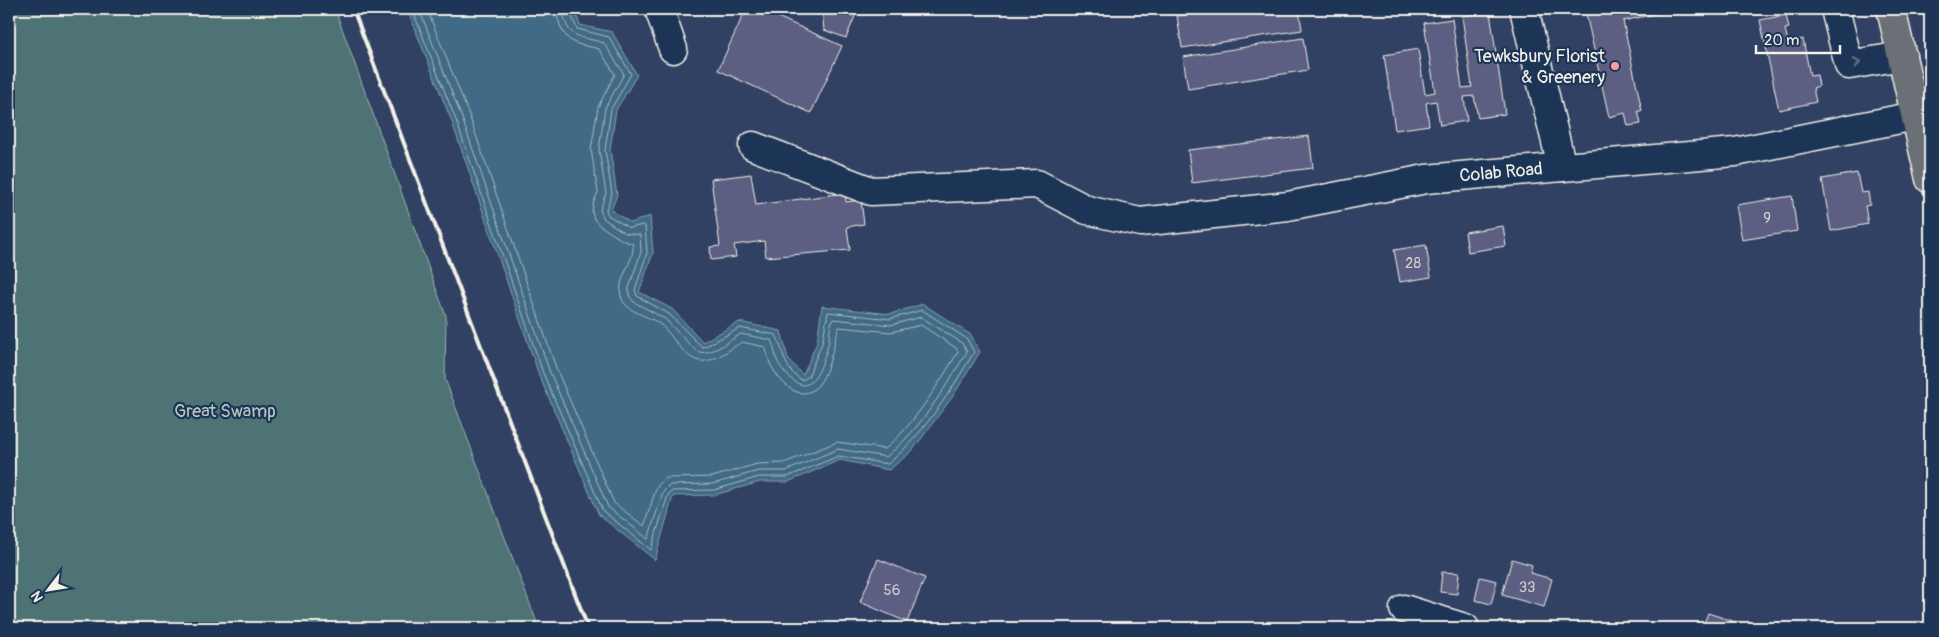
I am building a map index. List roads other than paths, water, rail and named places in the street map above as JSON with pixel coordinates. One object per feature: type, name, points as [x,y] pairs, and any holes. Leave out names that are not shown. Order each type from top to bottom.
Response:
[{"type":"main road","points":[[1891,9],[1902,56],[1923,114],[1930,179]]},
{"type":"street","points":[[659,9],[673,49]]},
{"type":"street","points":[[1835,9],[1849,65],[1902,56]]},
{"type":"street","points":[[1528,21],[1562,167]]},
{"type":"street","name":"Colab Road","points":[[753,146],[870,191],[1037,184],[1087,210],[1140,222],[1288,206],[1426,180],[1735,152],[1923,114]]},
{"type":"street","points":[[1404,609],[1465,628]]},
{"type":"water","points":[[407,9],[574,9],[580,25],[612,32],[637,75],[616,110],[610,150],[617,195],[611,210],[631,223],[650,216],[653,253],[639,292],[672,309],[703,342],[739,322],[781,331],[788,359],[803,375],[817,342],[822,306],[890,314],[923,304],[971,335],[980,352],[953,396],[912,451],[889,470],[840,460],[788,482],[760,482],[714,495],[673,496],[655,560],[599,515],[539,375],[452,122]]},
{"type":"railway","points":[[353,9],[588,628]]},
{"type":"place","name":"Tewksbury Florist & Greenery","points":[[1615,66]]},
{"type":"park label","name":"Great Swamp","points":[[225,411]]}]
